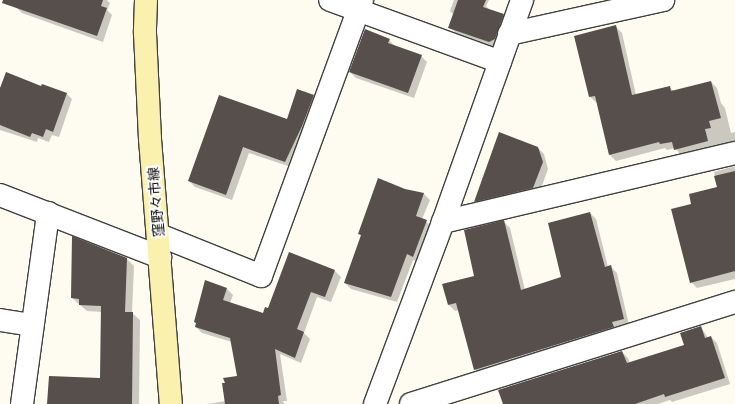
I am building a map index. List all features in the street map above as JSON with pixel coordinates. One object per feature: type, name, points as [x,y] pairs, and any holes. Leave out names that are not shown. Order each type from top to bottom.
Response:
[{"type":"main road","name":"窪野々市線","points":[[146,0],[145,33],[150,139],[159,235],[171,404]]},
{"type":"street","points":[[330,0],[360,5],[500,62]]},
{"type":"street","points":[[375,404],[443,222],[522,0]]},
{"type":"street","points":[[509,34],[663,0]]},
{"type":"street","points":[[159,235],[261,276],[360,5]]},
{"type":"street","points":[[443,222],[735,153]]},
{"type":"street","points":[[0,195],[160,257]]},
{"type":"street","points":[[22,404],[48,213]]},
{"type":"street","points":[[411,404],[735,302]]},
{"type":"street","points":[[0,320],[32,325]]},
{"type":"building","points":[[3,0],[103,0],[101,6],[107,8],[97,36],[2,3]]},
{"type":"building","points":[[458,0],[486,0],[483,7],[504,14],[495,39],[489,42],[448,28]]},
{"type":"building","points":[[616,25],[632,95],[670,86],[671,91],[711,81],[721,118],[709,121],[711,128],[705,129],[708,141],[674,150],[672,142],[660,144],[659,142],[609,155],[595,96],[589,97],[574,36]]},
{"type":"building","points":[[365,29],[390,39],[388,43],[422,55],[408,93],[349,72]]},
{"type":"building","points":[[6,72],[41,86],[42,84],[67,93],[53,132],[46,129],[43,137],[32,133],[30,137],[0,125],[0,88]]},
{"type":"building","points":[[297,89],[314,95],[302,126],[285,162],[243,147],[226,195],[188,181],[219,95],[287,119]]},
{"type":"building","points":[[499,132],[538,147],[543,162],[533,188],[474,202]]},
{"type":"building","points":[[735,171],[735,271],[690,283],[671,209],[691,204],[689,194],[717,187],[714,176]]},
{"type":"building","points":[[378,178],[405,189],[424,193],[416,216],[427,220],[413,257],[407,254],[391,297],[344,283],[361,235],[358,234]]},
{"type":"building","points":[[590,212],[605,267],[611,265],[624,319],[612,322],[614,327],[474,370],[456,303],[448,305],[442,284],[474,276],[464,230],[504,220],[521,290],[561,277],[548,223]]},
{"type":"building","points":[[72,236],[127,258],[125,312],[133,312],[132,404],[47,404],[49,376],[100,378],[101,306],[79,305],[79,299],[71,298]]},
{"type":"building","points":[[289,252],[335,270],[325,297],[311,292],[297,329],[304,332],[295,358],[275,349],[281,395],[278,396],[279,404],[225,404],[222,383],[225,383],[223,378],[237,376],[230,338],[195,327],[196,323],[194,322],[205,280],[227,288],[223,300],[263,313],[265,307],[268,308]]},
{"type":"building","points":[[701,326],[705,338],[711,336],[725,378],[665,397],[664,394],[635,404],[503,404],[498,390],[622,351],[627,363],[684,345],[680,333]]}]
